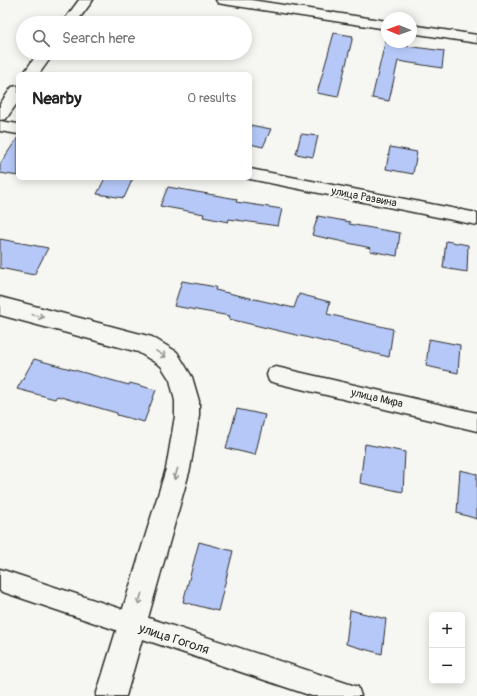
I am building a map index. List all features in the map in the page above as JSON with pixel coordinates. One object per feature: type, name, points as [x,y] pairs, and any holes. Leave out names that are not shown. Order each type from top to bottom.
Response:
[{"type":"street","points":[[73,16],[86,0]]},
{"type":"street","points":[[223,0],[381,24]]},
{"type":"street","points":[[417,30],[477,39]]},
{"type":"street","points":[[32,72],[41,60]]},
{"type":"street","points":[[0,115],[16,94]]},
{"type":"street","points":[[0,126],[16,129]]},
{"type":"street","name":"улица Развина","points":[[252,174],[477,219]]},
{"type":"street","points":[[0,306],[144,344],[169,359],[181,377],[187,401],[187,416],[178,468],[111,696]]},
{"type":"street","name":"улица Мира","points":[[276,374],[477,422]]},
{"type":"street","name":"улица Гоголя","points":[[0,580],[132,626],[349,696]]},
{"type":"building","points":[[334,33],[353,36],[338,97],[317,93]]},
{"type":"building","points":[[417,47],[444,51],[442,68],[398,61],[389,101],[372,98],[384,48]]},
{"type":"building","points":[[252,125],[271,129],[263,147],[252,144]]},
{"type":"building","points":[[301,134],[318,136],[313,157],[296,154]]},
{"type":"building","points":[[16,140],[16,176],[0,173],[0,164]]},
{"type":"building","points":[[390,147],[417,152],[413,174],[386,169]]},
{"type":"building","points":[[104,180],[132,180],[124,198],[97,194]]},
{"type":"building","points":[[168,187],[237,199],[236,202],[282,209],[278,226],[229,219],[228,222],[203,217],[204,214],[160,206]]},
{"type":"building","points":[[318,216],[350,222],[349,224],[400,233],[397,256],[370,251],[371,248],[312,235]]},
{"type":"building","points":[[0,239],[48,248],[34,275],[0,268]]},
{"type":"building","points":[[446,241],[468,245],[467,272],[443,268]]},
{"type":"building","points":[[182,281],[216,287],[215,290],[294,308],[299,294],[330,302],[327,314],[393,329],[389,357],[229,319],[230,316],[174,306]]},
{"type":"building","points":[[429,339],[460,345],[458,373],[426,366]]},
{"type":"building","points":[[34,359],[129,385],[130,383],[156,390],[144,422],[57,396],[55,399],[17,389]]},
{"type":"building","points":[[237,409],[265,415],[255,455],[226,448]]},
{"type":"building","points":[[365,444],[405,452],[403,492],[360,483]]},
{"type":"building","points":[[460,470],[477,474],[477,519],[457,513]]},
{"type":"building","points":[[199,542],[233,551],[218,611],[183,602]]},
{"type":"building","points":[[350,610],[386,619],[382,654],[346,644]]}]
